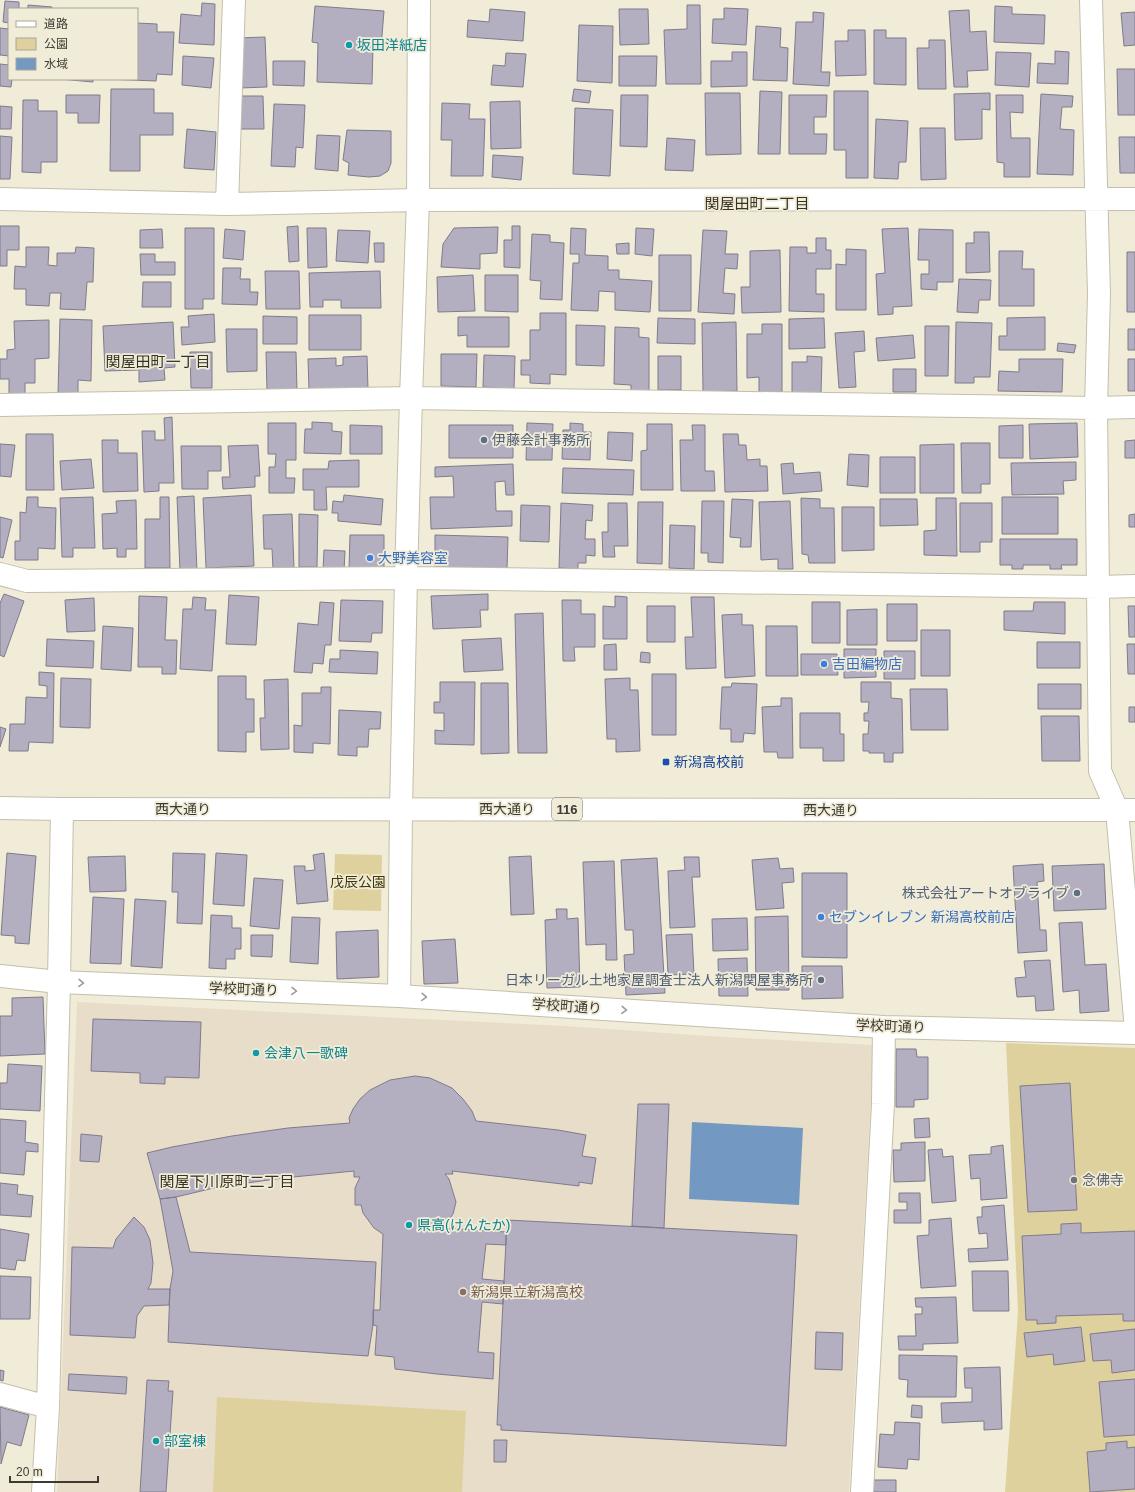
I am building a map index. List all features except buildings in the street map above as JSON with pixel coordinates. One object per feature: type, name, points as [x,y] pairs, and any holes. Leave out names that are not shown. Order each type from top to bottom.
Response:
[{"type":"main road","points":[[227,204],[234,0]]},
{"type":"main road","points":[[400,996],[401,809],[406,578],[418,200],[419,0]]},
{"type":"main road","points":[[1091,0],[1099,294],[1096,408],[1100,771],[1126,810],[1135,1019]]},
{"type":"main road","points":[[0,199],[227,204],[418,200],[1135,199]]},
{"type":"main road","points":[[0,405],[411,398],[1096,408],[1135,407]]},
{"type":"main road","points":[[0,574],[27,581],[406,578],[1099,587],[1135,586]]},
{"type":"main road","name":"西大通り","points":[[0,808],[1126,810]]},
{"type":"main road","points":[[43,1492],[48,1407],[62,809]]},
{"type":"main road","name":"学校町通り","points":[[0,976],[59,982],[400,996],[884,1027],[1135,1033]]},
{"type":"main road","points":[[862,1492],[883,1104],[884,1027]]},
{"type":"main road","points":[[0,1394],[48,1407]]},
{"type":"shaded area","name":"新潟県立新潟高校","points":[[77,1002],[565,1026],[723,1037],[874,1045],[849,1492],[57,1492]]},
{"type":"green space","name":"戊辰公園","points":[[335,854],[382,855],[381,911],[333,910]]},
{"type":"green space","name":"念佛寺","points":[[1006,1043],[1135,1048],[1135,1492],[1005,1492],[1018,1312]]},
{"type":"green space","points":[[217,1397],[466,1411],[462,1492],[213,1492]]},
{"type":"water","points":[[692,1122],[803,1128],[799,1205],[689,1199]]},
{"type":"place","name":"坂田洋紙店","points":[[349,45]]},
{"type":"place","name":"伊藤会計事務所","points":[[484,440]]},
{"type":"place","name":"大野美容室","points":[[370,558]]},
{"type":"place","name":"吉田編物店","points":[[824,664]]},
{"type":"place","name":"新潟高校前","points":[[666,762]]},
{"type":"place","name":"株式会社アートオブライブ","points":[[1077,893]]},
{"type":"place","name":"セブンイレブン 新潟高校前店","points":[[821,917]]},
{"type":"place","name":"日本リーガル土地家屋調査士法人新潟関屋事務所","points":[[821,980]]},
{"type":"place","name":"会津八一歌碑","points":[[256,1053]]},
{"type":"place","name":"念佛寺","points":[[1074,1180]]},
{"type":"place","name":"県高(けんたか)","points":[[409,1225]]},
{"type":"place","name":"新潟県立新潟高校","points":[[463,1292]]},
{"type":"place","name":"部室棟","points":[[156,1441]]},
{"type":"district","name":"関屋田町二丁目","points":[[757,204]]},
{"type":"district","name":"関屋田町一丁目","points":[[158,362]]},
{"type":"district","name":"関屋下川原町二丁目","points":[[227,1182]]}]
